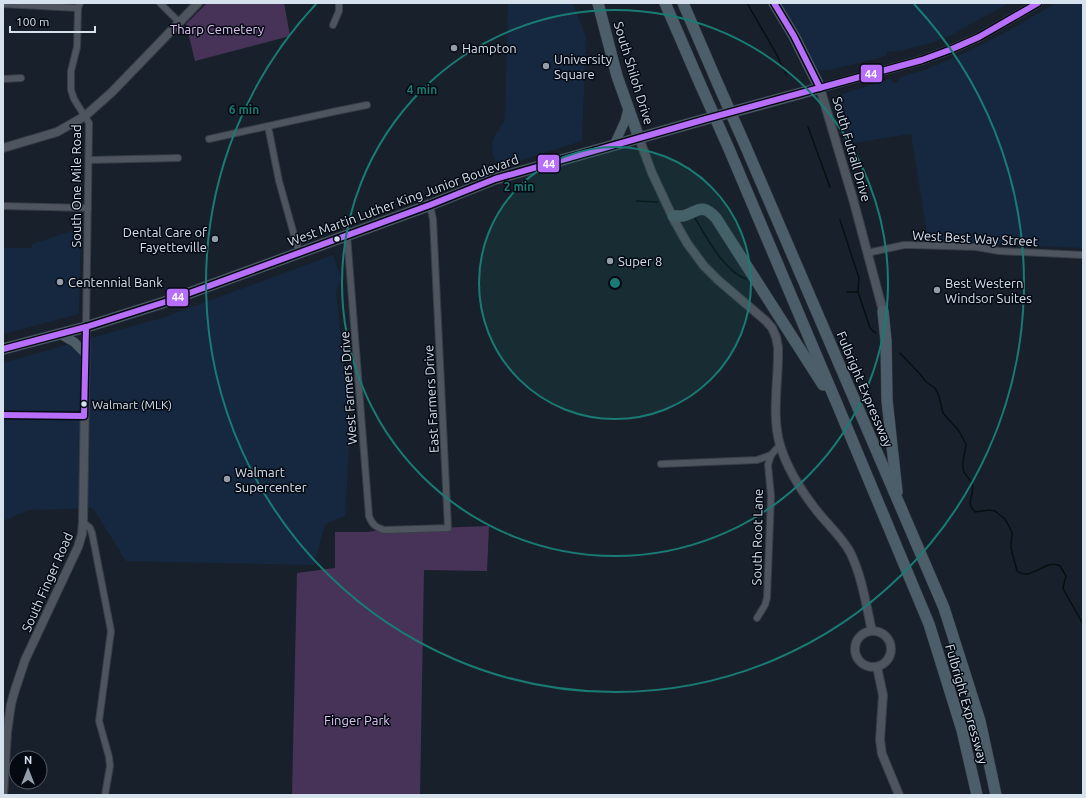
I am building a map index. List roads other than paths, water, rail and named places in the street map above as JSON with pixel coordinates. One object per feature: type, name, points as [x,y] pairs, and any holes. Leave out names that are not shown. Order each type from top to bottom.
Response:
[{"type":"highway","name":"South Shiloh Drive","points":[[598,3],[617,76],[639,138]]},
{"type":"highway","name":"Fulbright Expressway","points":[[665,3],[729,149],[929,624],[962,730],[977,795]]},
{"type":"highway","name":"Fulbright Expressway","points":[[684,3],[944,608],[980,721],[996,795]]},
{"type":"highway","name":"South Futrall Drive","points":[[774,3],[794,36],[820,88]]},
{"type":"highway","name":"West Martin Luther King Junior Boulevard","points":[[3,349],[86,327],[178,297],[495,180],[614,145],[820,88]]},
{"type":"highway","points":[[673,216],[683,216],[695,210],[703,210],[712,214],[716,218],[840,411]]},
{"type":"highway","points":[[883,311],[886,341],[887,400],[898,502]]},
{"type":"main road","name":"West Martin Luther King Junior Boulevard","points":[[820,88],[922,60],[952,49],[983,35],[1038,3]]},
{"type":"main road","points":[[614,145],[625,121],[628,109]]},
{"type":"main road","points":[[60,334],[74,342],[85,353]]},
{"type":"street","points":[[160,3],[179,22]]},
{"type":"street","points":[[3,148],[57,132],[85,116],[112,92],[198,3]]},
{"type":"street","points":[[333,25],[339,11],[339,3]]},
{"type":"street","points":[[3,4],[79,5]]},
{"type":"street","name":"South One Mile Road","points":[[79,5],[77,47],[71,71],[71,90],[74,99],[89,123],[86,327]]},
{"type":"street","points":[[3,79],[21,78]]},
{"type":"street","name":"South Futrall Drive","points":[[820,88],[853,199],[883,311]]},
{"type":"street","points":[[209,139],[367,105]]},
{"type":"street","points":[[268,126],[279,182],[300,253]]},
{"type":"street","name":"South Shiloh Drive","points":[[639,138],[652,173],[687,243],[718,280],[765,320],[772,328],[778,347],[776,411],[780,445],[790,469],[808,498],[843,541],[849,552],[858,573],[872,631]]},
{"type":"street","points":[[89,160],[178,158]]},
{"type":"street","name":"East Farmers Drive","points":[[384,530],[448,528],[433,219],[430,205]]},
{"type":"street","points":[[3,206],[88,208]]},
{"type":"street","name":"West Farmers Drive","points":[[347,235],[369,516],[371,522],[376,528],[384,530]]},
{"type":"street","name":"West Best Way Street","points":[[867,253],[904,245],[912,245],[976,247],[999,251],[1083,255]]},
{"type":"street","name":"South Finger Road","points":[[3,795],[7,732],[10,707],[15,690],[25,660],[78,547],[82,534],[86,327]]},
{"type":"street","points":[[661,464],[757,460],[771,455],[780,445]]},
{"type":"street","name":"South Root Lane","points":[[757,618],[762,611],[767,598],[771,496],[768,465],[771,455]]},
{"type":"street","points":[[83,522],[90,528],[92,533],[111,630],[100,717],[100,728],[109,757],[110,766],[106,795]]},
{"type":"street","points":[[872,631],[880,632],[885,636],[891,645],[890,657],[882,665],[876,667],[864,665],[856,656],[855,650],[855,644],[858,638],[863,634],[872,631]]},
{"type":"street","points":[[876,667],[883,695],[880,740],[882,754],[899,795]]},
{"type":"waterway","points":[[747,3],[777,55],[786,74]]},
{"type":"waterway","points":[[808,127],[830,187]]},
{"type":"waterway","points":[[637,201],[657,202]]},
{"type":"waterway","points":[[695,218],[723,261],[730,269],[746,279]]},
{"type":"waterway","points":[[840,220],[859,278],[858,292],[870,328],[876,333]]},
{"type":"waterway","points":[[847,292],[858,292]]},
{"type":"waterway","points":[[900,353],[926,382],[935,388],[939,396],[943,413],[959,431],[966,444],[963,469],[973,487],[970,501],[972,508],[975,512],[989,510],[995,511],[1005,519],[1012,532],[1011,548],[1017,571],[1023,574],[1028,574],[1049,565],[1054,564],[1060,566],[1066,576],[1063,588],[1083,624]]},
{"type":"place","name":"Hampton","points":[[454,48]]},
{"type":"place","name":"University Square","points":[[546,66]]},
{"type":"place","name":"Dental Care of Fayetteville","points":[[215,239]]},
{"type":"place","name":"Super 8","points":[[610,261]]},
{"type":"place","name":"Centennial Bank","points":[[60,282]]},
{"type":"place","name":"Best Western Windsor Suites","points":[[937,290]]},
{"type":"place","name":"Walmart (MLK)","points":[[84,404]]},
{"type":"place","name":"Walmart Supercenter","points":[[227,479]]},
{"type":"park label","name":"Tharp Cemetery","points":[[217,29]]},
{"type":"park label","name":"Finger Park","points":[[357,720]]}]
